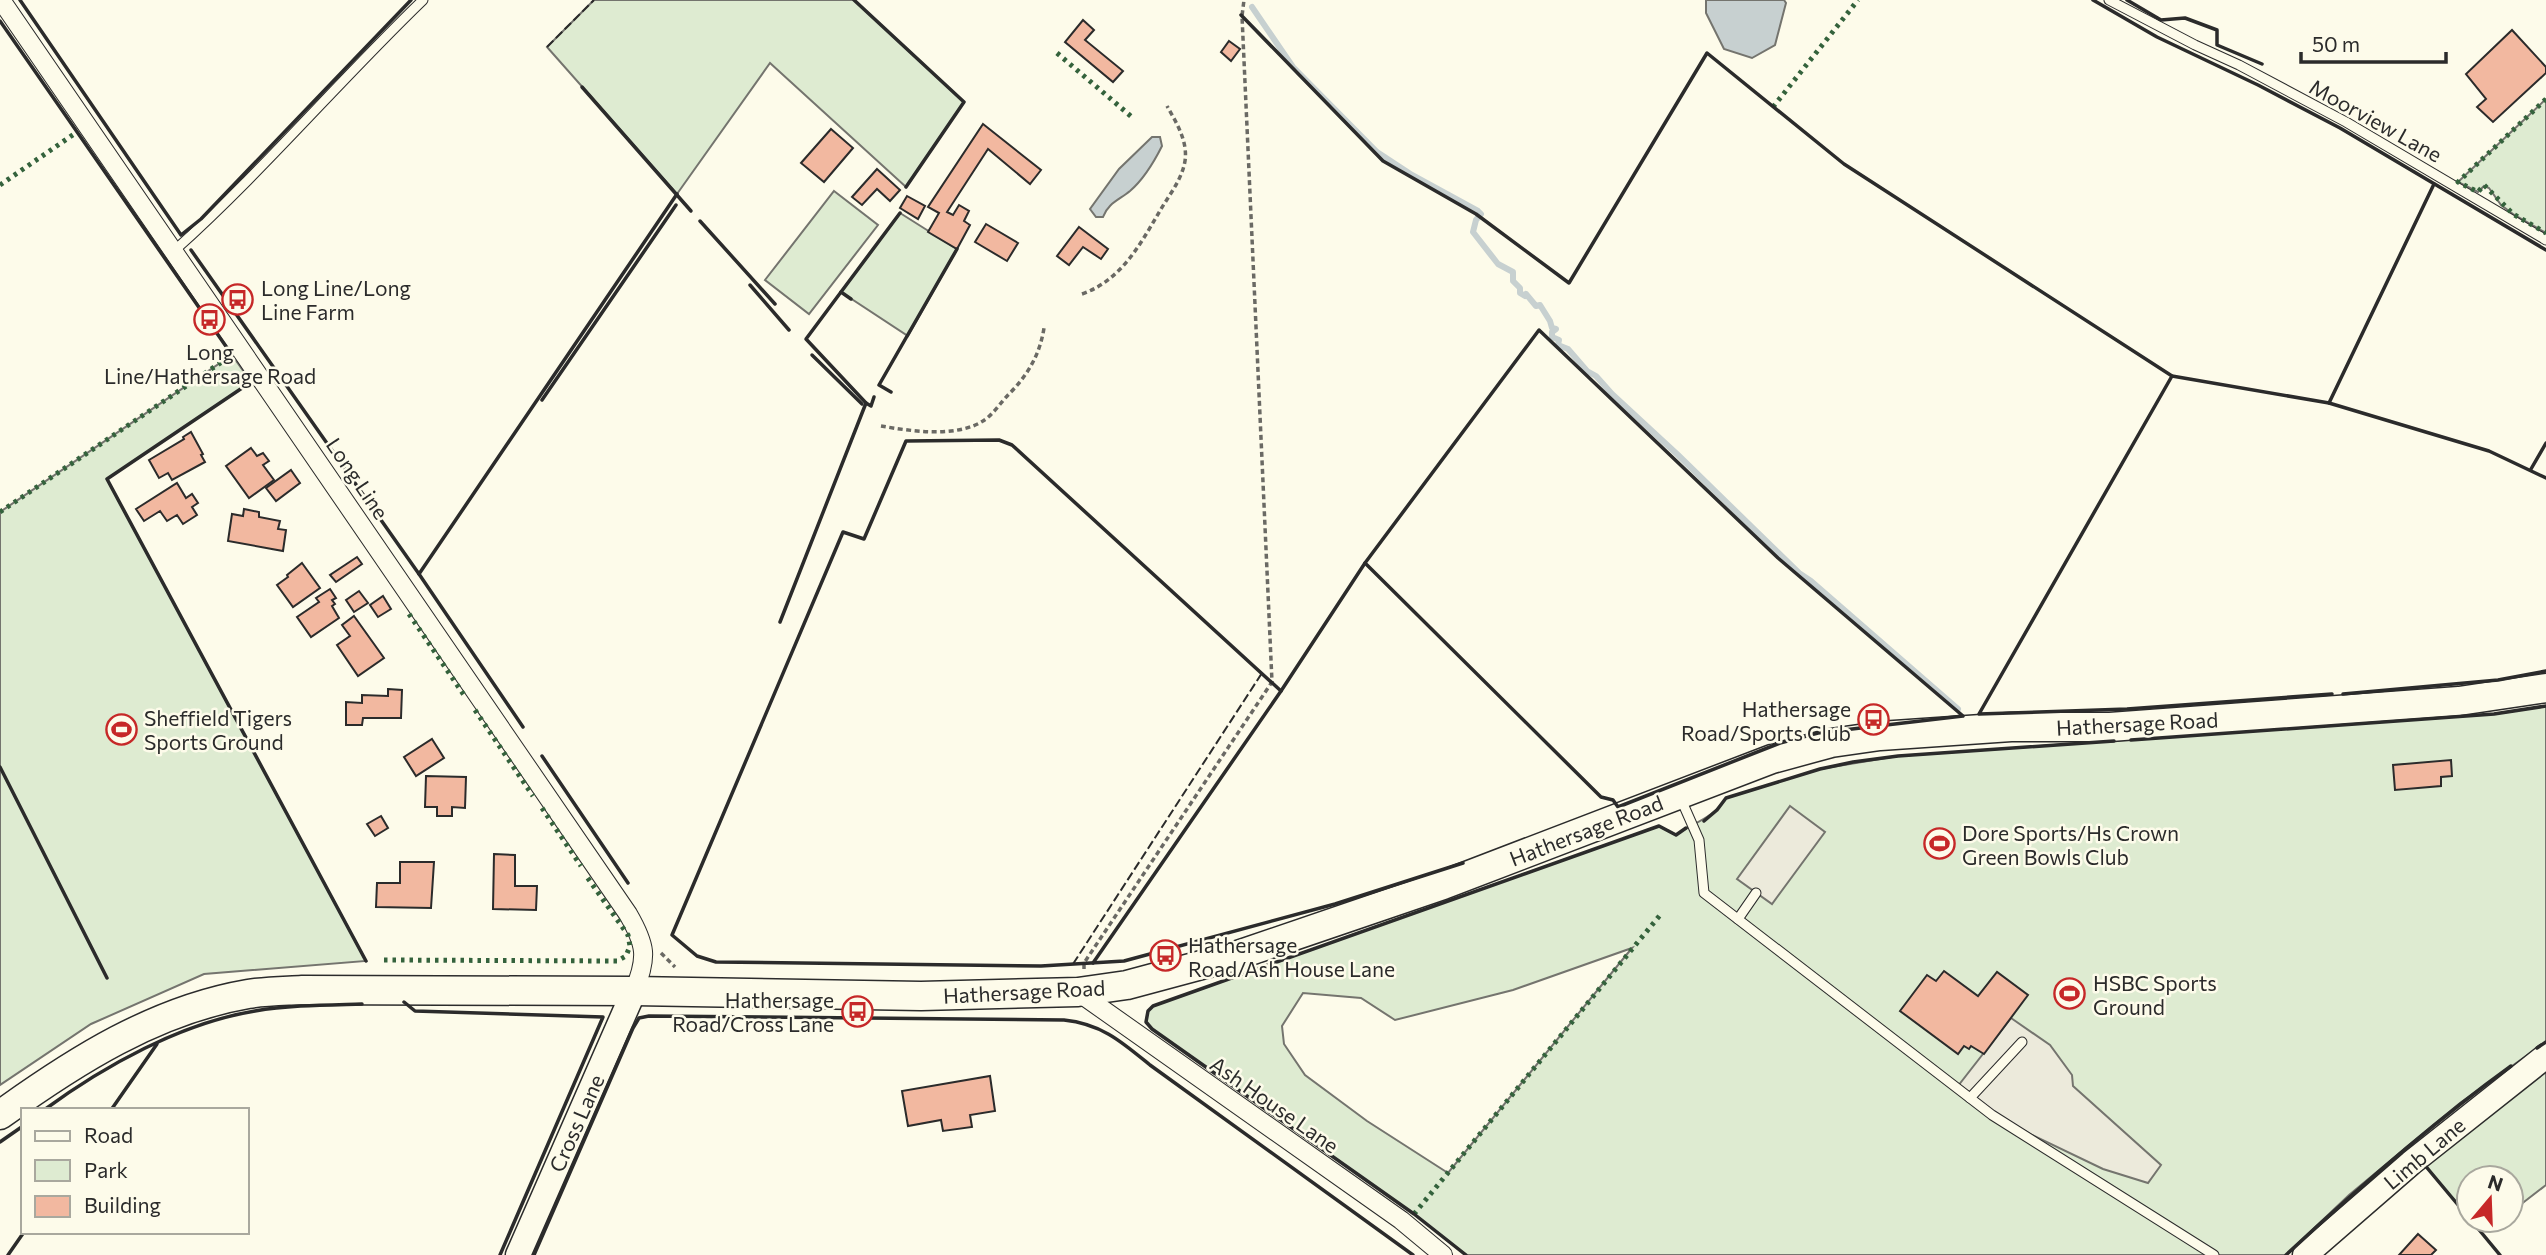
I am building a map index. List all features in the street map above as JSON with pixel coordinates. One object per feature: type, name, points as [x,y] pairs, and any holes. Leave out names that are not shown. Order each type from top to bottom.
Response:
[{"type":"main road","name":"Hathersage Road","points":[[0,1115],[106,1044],[156,1021],[209,1003],[250,993],[302,990],[634,991],[921,996],[1081,992],[1138,982],[1235,956],[1443,885],[1772,759],[1830,743],[1880,736],[2011,727],[2110,727],[2459,701],[2546,688]]},
{"type":"street","name":"Long Line","points":[[2,0],[637,929],[645,954],[634,991]]},
{"type":"street","name":"Cross Lane","points":[[518,1255],[634,991]]},
{"type":"street","name":"Ash House Lane","points":[[1081,992],[1401,1220],[1443,1255]]},
{"type":"street","name":"Limb Lane","points":[[2305,1255],[2411,1163],[2546,1056]]},
{"type":"lane","points":[[174,250],[208,220],[423,0]]},
{"type":"lane","name":"Moorview Lane","points":[[2109,0],[2346,122],[2546,240]]},
{"type":"lane","points":[[1679,795],[1699,841],[1704,893],[1992,1115],[2214,1255]]},
{"type":"lane","points":[[1738,919],[1756,893]]},
{"type":"lane","points":[[1970,1098],[2022,1042]]},
{"type":"path","points":[[1081,992],[1084,963],[1272,682],[1242,16],[1244,0]]},
{"type":"path","points":[[1082,294],[1096,289],[1111,278],[1133,255],[1180,179],[1186,159],[1181,131],[1167,106]]},
{"type":"path","points":[[881,426],[922,432],[962,429],[983,421],[1020,383],[1041,348],[1044,328]]},
{"type":"path","points":[[637,929],[680,971]]},
{"type":"green space","points":[[594,0],[854,0],[964,102],[906,187],[770,63],[677,194],[547,47]]},
{"type":"green space","points":[[2546,99],[2546,233],[2501,205],[2489,188],[2484,186],[2478,192],[2458,182]]},
{"type":"green space","points":[[834,191],[878,225],[809,314],[765,280]]},
{"type":"green space","points":[[900,213],[957,249],[908,336],[841,292]]},
{"type":"green space","name":"Sheffield Tigers Sports Ground","points":[[232,355],[251,382],[107,479],[366,961],[204,974],[91,1024],[0,1085],[0,512]]},
{"type":"green space","name":"HSBC Sports Ground","points":[[2546,706],[2546,1042],[2460,1103],[2349,1195],[2286,1255],[1466,1255],[1414,1214],[1152,1029],[1146,1022],[1148,1011],[1153,1006],[1659,826],[1676,835],[1709,816],[1726,798],[1820,769],[1898,756],[2494,714]],"holes":[[[1632,948],[1448,1173],[1367,1121],[1305,1075],[1284,1044],[1282,1026],[1303,993],[1361,998],[1395,1020],[1513,990]]]},
{"type":"green space","points":[[2546,1068],[2546,1185],[2525,1201],[2525,1164],[2455,1164],[2455,1201],[2423,1163]]},
{"type":"shaded area","points":[[1706,0],[1784,0],[1786,3],[1775,45],[1752,58],[1724,49],[1706,13]]},
{"type":"shaded area","points":[[1152,137],[1160,137],[1162,146],[1148,170],[1130,191],[1111,205],[1103,217],[1096,217],[1090,209],[1119,169]]},
{"type":"shaded area","points":[[1790,806],[1825,832],[1772,904],[1737,879]]},
{"type":"shaded area","points":[[2011,1018],[2050,1045],[2072,1075],[2073,1086],[2161,1165],[2148,1183],[2103,1169],[2032,1135],[1958,1086]]},
{"type":"building","points":[[1083,20],[1094,30],[1085,40],[1123,71],[1113,82],[1065,42]]},
{"type":"building","points":[[2512,30],[2546,67],[2546,73],[2493,122],[2477,107],[2486,99],[2466,74]]},
{"type":"building","points":[[1229,41],[1240,49],[1231,61],[1221,52]]},
{"type":"building","points":[[983,124],[1041,170],[1030,184],[988,149],[947,212],[953,215],[959,205],[969,211],[964,221],[970,225],[957,249],[928,232],[939,213],[928,207]]},
{"type":"building","points":[[831,129],[853,148],[824,182],[801,163]]},
{"type":"building","points":[[877,169],[900,190],[890,201],[877,189],[862,205],[852,197]]},
{"type":"building","points":[[907,196],[925,206],[918,219],[900,208]]},
{"type":"building","points":[[986,224],[1018,243],[1007,261],[975,242]]},
{"type":"building","points":[[1079,227],[1108,249],[1101,259],[1083,247],[1069,265],[1057,256]]},
{"type":"building","points":[[191,432],[205,462],[172,480],[168,473],[159,478],[149,460]]},
{"type":"building","points":[[251,448],[257,456],[263,453],[269,461],[263,465],[274,480],[249,498],[226,466]]},
{"type":"building","points":[[291,470],[300,483],[276,501],[266,488]]},
{"type":"building","points":[[177,483],[186,498],[192,494],[198,503],[192,507],[197,515],[183,524],[177,515],[167,521],[160,511],[144,521],[136,509]]},
{"type":"building","points":[[244,509],[259,512],[259,517],[280,521],[278,529],[286,530],[283,551],[228,541],[232,514],[243,516]]},
{"type":"building","points":[[357,557],[362,564],[336,582],[330,575]]},
{"type":"building","points":[[302,563],[320,588],[293,607],[277,585]]},
{"type":"building","points":[[330,589],[336,598],[332,600],[335,604],[332,606],[339,618],[311,637],[297,617],[319,602],[316,598]]},
{"type":"building","points":[[359,591],[368,603],[354,612],[346,600]]},
{"type":"building","points":[[383,596],[391,609],[378,617],[370,605]]},
{"type":"building","points":[[354,616],[384,658],[358,676],[337,645],[350,636],[342,625]]},
{"type":"building","points":[[388,689],[402,690],[401,718],[363,718],[362,725],[346,725],[346,702],[362,703],[362,695],[388,696]]},
{"type":"building","points":[[432,739],[444,758],[416,776],[404,757]]},
{"type":"building","points":[[2451,760],[2452,776],[2441,777],[2441,786],[2395,790],[2393,765]]},
{"type":"building","points":[[426,776],[466,777],[465,808],[452,807],[452,816],[437,816],[437,807],[425,807]]},
{"type":"building","points":[[381,816],[388,828],[375,836],[367,824]]},
{"type":"building","points":[[494,854],[515,855],[515,886],[537,886],[536,910],[493,909]]},
{"type":"building","points":[[400,862],[434,862],[431,908],[376,907],[377,883],[400,883]]},
{"type":"building","points":[[1944,971],[1978,996],[1997,972],[2028,995],[1984,1054],[1971,1046],[1969,1049],[1964,1046],[1958,1054],[1900,1011],[1927,975],[1936,981]]},
{"type":"building","points":[[990,1076],[995,1111],[970,1115],[972,1127],[943,1131],[941,1120],[908,1126],[902,1091]]},
{"type":"building","points":[[2418,1234],[2436,1250],[2431,1255],[2399,1255]]},
{"type":"waterway","points":[[1252,7],[1293,67],[1377,152],[1481,214],[1476,220],[1473,232],[1498,264],[1513,272],[1513,281],[1520,288],[1520,293],[1525,296],[1526,294],[1536,306],[1540,305],[1552,328],[1556,329],[1552,332],[1552,337],[1559,340],[1558,345],[1568,349],[1587,371],[1596,376],[1799,573],[1958,709]]},
{"type":"hedge","points":[[1773,107],[1858,0]]},
{"type":"hedge","points":[[1057,53],[1133,118]]},
{"type":"hedge","points":[[2546,99],[2458,182],[2478,192],[2484,185],[2513,214],[2546,233]]},
{"type":"hedge","points":[[0,185],[77,132]]},
{"type":"hedge","points":[[0,512],[232,355]]},
{"type":"hedge","points":[[409,614],[466,698]]},
{"type":"hedge","points":[[475,710],[533,796]]},
{"type":"hedge","points":[[542,808],[581,866]]},
{"type":"hedge","points":[[384,960],[617,961],[626,956],[630,946],[628,935],[587,877]]},
{"type":"hedge","points":[[1414,1214],[1661,914]]},
{"type":"fence","points":[[547,47],[594,0]]},
{"type":"fence","points":[[1073,964],[1262,673]]},
{"type":"wall","points":[[20,0],[181,235],[201,219],[411,0]]},
{"type":"wall","points":[[854,0],[964,102],[906,187]]},
{"type":"wall","points":[[2093,0],[2157,37],[2340,128],[2546,250]]},
{"type":"wall","points":[[2127,0],[2161,20],[2185,18],[2217,30],[2217,45],[2262,64]]},
{"type":"wall","points":[[1241,15],[1383,161],[1476,214],[1569,283],[1707,53],[1844,164],[2172,376],[2329,403],[2489,451],[2546,478]]},
{"type":"wall","points":[[0,21],[232,355]]},
{"type":"wall","points":[[582,87],[691,211]]},
{"type":"wall","points":[[2329,403],[2434,184]]},
{"type":"wall","points":[[419,574],[677,194]]},
{"type":"wall","points":[[542,400],[676,205]]},
{"type":"wall","points":[[851,299],[841,292],[900,213]]},
{"type":"wall","points":[[700,221],[775,304]]},
{"type":"wall","points":[[891,392],[879,385],[957,249]]},
{"type":"wall","points":[[191,250],[523,727]]},
{"type":"wall","points":[[750,285],[789,330]]},
{"type":"wall","points":[[841,292],[806,339],[866,403]]},
{"type":"wall","points":[[1539,330],[1778,558],[1963,716],[1818,733],[1780,743],[1618,807],[1613,800],[1601,797],[1365,563],[1539,330]]},
{"type":"wall","points":[[812,355],[862,404]]},
{"type":"wall","points":[[2172,376],[1979,714],[2127,709],[2332,694]]},
{"type":"wall","points":[[251,382],[107,479],[366,961]]},
{"type":"wall","points":[[780,622],[866,403],[871,406],[874,397]]},
{"type":"wall","points":[[1281,691],[1012,445],[999,440],[906,441],[864,539],[843,532],[672,935],[697,956],[716,962],[1041,966],[1124,961],[1335,904],[1463,863]]},
{"type":"wall","points":[[2531,469],[2546,443]]},
{"type":"wall","points":[[1093,963],[1281,691],[1365,563]]},
{"type":"wall","points":[[2343,694],[2498,680],[2546,671]]},
{"type":"wall","points":[[2131,740],[2494,714],[2546,706]]},
{"type":"wall","points":[[1704,821],[1726,798],[1820,769],[1853,762],[1898,756],[2114,741]]},
{"type":"wall","points":[[542,756],[628,883]]},
{"type":"wall","points":[[0,767],[107,978]]},
{"type":"wall","points":[[1466,1255],[1414,1214],[1152,1029],[1146,1022],[1148,1011],[1153,1006],[1659,826],[1676,835],[1686,828]]},
{"type":"wall","points":[[404,1002],[415,1011],[603,1017],[500,1255]]},
{"type":"wall","points":[[47,1108],[144,1048],[199,1025],[268,1009],[362,1004]]},
{"type":"wall","points":[[534,1255],[633,1028],[639,1018],[649,1016],[1064,1020],[1090,1025],[1121,1042],[1413,1255]]},
{"type":"wall","points":[[2537,1048],[2546,1042]]},
{"type":"wall","points":[[112,1108],[157,1044]]},
{"type":"wall","points":[[2286,1255],[2396,1157],[2511,1066]]},
{"type":"wall","points":[[0,1142],[21,1127]]},
{"type":"wall","points":[[2423,1163],[2455,1201]]},
{"type":"wall","points":[[8,1255],[23,1234]]},
{"type":"wall","points":[[2483,1234],[2500,1255]]},
{"type":"place","name":"Long Line/Long Line Farm","points":[[238,299]]},
{"type":"place","name":"Long Line/Hathersage Road","points":[[210,319]]},
{"type":"place","name":"Hathersage Road/Sports Club","points":[[1874,720]]},
{"type":"place","name":"Sheffield Tigers Sports Ground","points":[[121,729]]},
{"type":"place","name":"Dore Sports/Hs Crown Green Bowls Club","points":[[1939,844]]},
{"type":"place","name":"Hathersage Road/Ash House Lane","points":[[1165,956]]},
{"type":"place","name":"HSBC Sports Ground","points":[[2070,994]]},
{"type":"place","name":"Hathersage Road/Cross Lane","points":[[857,1011]]}]
